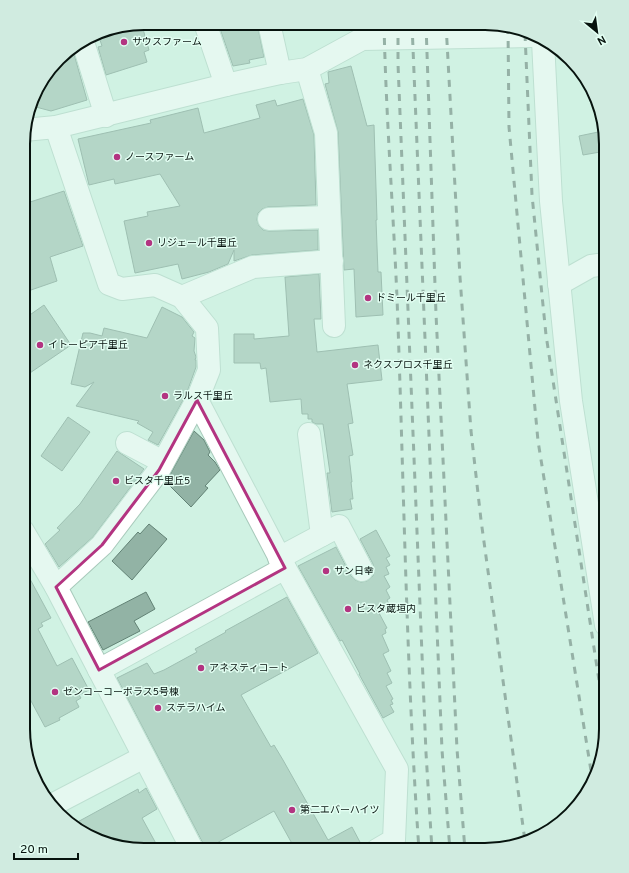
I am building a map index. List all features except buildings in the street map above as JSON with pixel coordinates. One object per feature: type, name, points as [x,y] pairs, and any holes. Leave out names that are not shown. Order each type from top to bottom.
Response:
[{"type":"street","points":[[207,30],[226,85]]},
{"type":"street","points":[[271,30],[280,73]]},
{"type":"street","points":[[31,129],[56,127],[106,116],[226,85],[280,73],[307,69],[362,31],[520,36]]},
{"type":"street","points":[[543,46],[550,201],[572,401],[599,579]]},
{"type":"street","points":[[85,47],[106,116]]},
{"type":"street","points":[[307,69],[326,133],[334,326]]},
{"type":"street","points":[[56,127],[109,284],[122,289],[155,285],[182,296],[207,328],[209,370],[197,400],[159,470],[102,545],[56,587]]},
{"type":"street","points":[[269,219],[329,217]]},
{"type":"street","points":[[182,296],[253,267],[332,261]]},
{"type":"street","points":[[559,284],[591,266],[599,265]]},
{"type":"street","points":[[197,400],[282,563],[397,769],[394,840],[389,843]]},
{"type":"street","points":[[309,434],[322,535]]},
{"type":"street","points":[[127,443],[163,462]]},
{"type":"street","points":[[99,670],[282,563],[322,535],[339,526],[362,570]]},
{"type":"street","points":[[30,559],[56,587],[189,843]]},
{"type":"street","points":[[57,802],[144,757]]},
{"type":"highlighted area","points":[[197,400],[285,568],[99,670],[56,587],[102,545],[159,470]]},
{"type":"railway","points":[[384,30],[397,298],[411,712],[419,843]]},
{"type":"railway","points":[[398,30],[398,64],[426,753],[432,843]]},
{"type":"railway","points":[[412,30],[442,750],[449,843]]},
{"type":"railway","points":[[426,30],[436,314],[457,749],[464,843]]},
{"type":"railway","points":[[446,30],[460,277],[471,431],[481,520],[524,836]]},
{"type":"railway","points":[[508,33],[509,127],[538,441],[591,771]]},
{"type":"railway","points":[[525,38],[532,195],[546,335],[599,680]]},
{"type":"place","name":"サウスファーム","points":[[124,42]]},
{"type":"place","name":"ノースファーム","points":[[117,157]]},
{"type":"place","name":"リジェール千里丘","points":[[149,243]]},
{"type":"place","name":"ドミール千里丘","points":[[368,298]]},
{"type":"place","name":"イトーピア千里丘","points":[[40,345]]},
{"type":"place","name":"ネクスプロス千里丘","points":[[355,365]]},
{"type":"place","name":"ラルス千里丘","points":[[165,396]]},
{"type":"place","name":"ビスタ千里丘5","points":[[116,481]]},
{"type":"place","name":"サン日幸","points":[[326,571]]},
{"type":"place","name":"ビスタ蔵垣内","points":[[348,609]]},
{"type":"place","name":"アネスティコート","points":[[201,668]]},
{"type":"place","name":"ゼンコーコーポラス5号棟","points":[[55,692]]},
{"type":"place","name":"ステラハイム","points":[[158,708]]},
{"type":"place","name":"第二エバーハイツ","points":[[292,810]]}]
